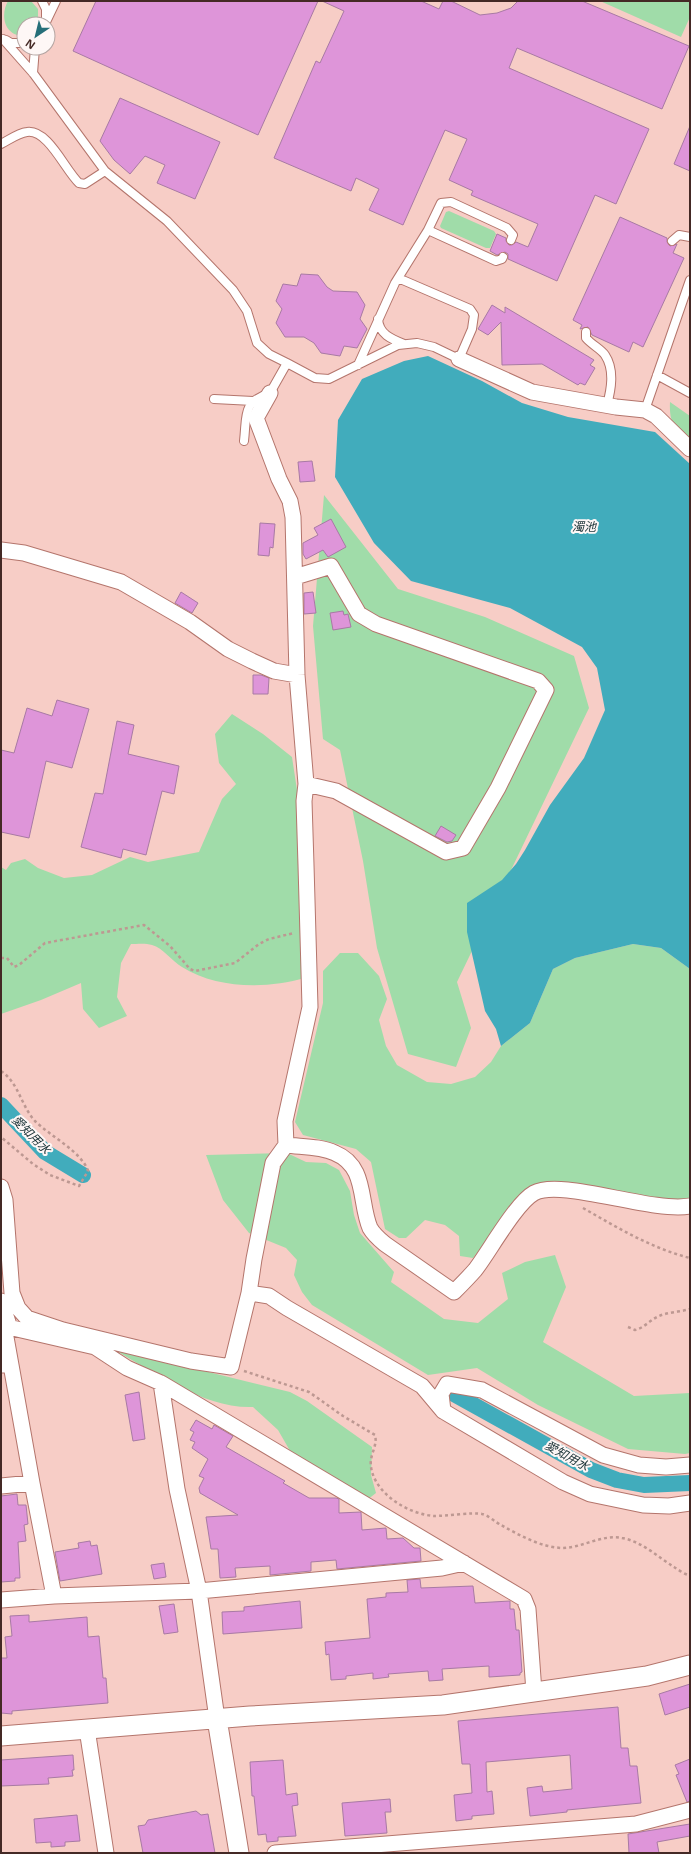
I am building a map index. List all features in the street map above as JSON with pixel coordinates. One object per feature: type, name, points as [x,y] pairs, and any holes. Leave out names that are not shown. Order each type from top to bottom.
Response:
[{"type":"street","points":[[459,359],[532,392],[645,410],[656,416],[690,449]]},
{"type":"street","points":[[1,1187],[5,1200],[12,1293],[18,1308],[27,1318],[63,1330],[191,1361],[231,1367],[249,1293],[254,1259],[273,1163],[286,1145],[285,1121],[310,1007],[304,801],[306,784],[297,675],[293,518],[290,501],[279,479],[256,418],[270,393]]},
{"type":"street","points":[[1,550],[24,553],[120,582],[190,622],[228,649],[274,671],[297,675]]},
{"type":"street","points":[[295,577],[331,566],[355,609],[364,618],[376,624],[538,681],[546,690],[498,788],[463,848],[446,852],[336,791],[306,784]]},
{"type":"street","points":[[286,1145],[321,1149],[346,1158],[354,1166],[370,1227],[375,1235],[385,1244],[454,1292],[474,1270],[521,1205],[534,1193],[551,1189],[570,1190],[643,1204],[690,1206]]},
{"type":"street","points":[[249,1293],[269,1296],[287,1308],[422,1386],[443,1411],[557,1478],[590,1494],[643,1505],[669,1506],[690,1503]]},
{"type":"street","points":[[1,1301],[10,1328]]},
{"type":"street","points":[[54,1596],[32,1483],[6,1365],[4,1326],[95,1347],[128,1368],[161,1383],[524,1599],[528,1610],[534,1692]]},
{"type":"street","points":[[161,1383],[177,1489],[199,1591],[217,1719],[239,1853]]},
{"type":"street","points":[[443,1411],[441,1394],[447,1384],[482,1390],[603,1455],[638,1465],[666,1467],[690,1465]]},
{"type":"street","points":[[1,1486],[32,1483]]},
{"type":"street","points":[[1,1600],[54,1596],[199,1591],[442,1568],[464,1563]]},
{"type":"street","points":[[1,1736],[250,1716],[444,1705],[647,1676],[690,1665]]},
{"type":"street","points":[[87,1728],[106,1853]]},
{"type":"street","points":[[275,1853],[371,1849],[636,1824],[690,1810]]},
{"type":"lane","points":[[42,1],[46,9],[46,16]]},
{"type":"lane","points":[[49,16],[56,1]]},
{"type":"lane","points":[[2,38],[11,43],[16,43]]},
{"type":"lane","points":[[2,38],[33,73],[105,171],[167,221],[233,290],[247,311],[257,343],[269,354],[315,378],[329,379],[398,345],[417,343],[434,347],[459,359],[472,330],[474,315],[470,309],[398,278]]},
{"type":"lane","points":[[33,73],[34,56]]},
{"type":"lane","points":[[1,144],[21,133],[33,132],[44,138],[79,183],[84,184],[105,171]]},
{"type":"lane","points":[[358,365],[378,318],[398,278],[428,230],[441,203],[451,202],[508,228],[513,235],[511,240]]},
{"type":"lane","points":[[428,230],[496,261],[502,259],[503,257]]},
{"type":"lane","points":[[672,240],[679,235],[690,237]]},
{"type":"lane","points":[[645,410],[690,280]]},
{"type":"lane","points":[[378,318],[382,332],[390,339],[404,345]]},
{"type":"lane","points":[[586,332],[586,338],[605,355],[609,365],[611,388],[607,405]]},
{"type":"lane","points":[[244,441],[249,405],[256,398],[270,393],[287,363]]},
{"type":"lane","points":[[657,375],[690,393]]},
{"type":"lane","points":[[214,399],[253,401]]},
{"type":"path","points":[[1,958],[7,958],[14,967],[19,965],[45,943],[144,925],[170,946],[190,969],[195,971],[205,971],[235,963],[259,944],[269,939],[308,930]]},
{"type":"path","points":[[1,1071],[17,1089],[24,1108],[35,1121],[69,1148],[87,1167],[88,1172],[79,1186],[50,1175],[33,1164],[1,1136]]},
{"type":"path","points":[[570,1190],[581,1207],[666,1252],[690,1258]]},
{"type":"path","points":[[628,1327],[635,1330],[642,1329],[648,1322],[661,1315],[690,1309]]},
{"type":"path","points":[[231,1367],[309,1392],[343,1416],[375,1435],[377,1442],[370,1457],[371,1467],[382,1491],[405,1507],[418,1513],[433,1516],[482,1514],[522,1537],[560,1548],[573,1548],[606,1538],[621,1537],[635,1542],[690,1575]]},
{"type":"green space","points":[[8,1],[31,1],[38,9],[38,16],[16,16],[16,34],[8,29],[6,24],[4,12]]},
{"type":"green space","points":[[600,1],[690,1],[690,17],[681,37]]},
{"type":"green space","points":[[449,211],[494,231],[496,234],[490,248],[486,248],[441,228],[440,226],[446,212]]},
{"type":"green space","points":[[670,402],[690,416],[690,443],[680,433],[672,421]]},
{"type":"green space","points":[[324,495],[398,589],[485,617],[574,656],[589,708],[457,982],[471,1028],[456,1067],[408,1054],[377,948],[363,861],[340,750],[323,739],[313,626]]},
{"type":"green space","points":[[232,714],[263,734],[292,757],[302,823],[305,978],[290,982],[258,985],[242,985],[210,980],[182,967],[164,952],[152,945],[131,944],[121,963],[117,997],[127,1016],[99,1028],[83,1009],[81,983],[41,1000],[1,1014],[1,867],[6,870],[11,863],[25,859],[38,868],[64,878],[92,875],[130,857],[148,862],[199,852],[222,799],[236,784],[219,763],[215,734]]},
{"type":"green space","points":[[633,944],[661,948],[690,969],[690,1200],[658,1200],[560,1183],[545,1182],[522,1194],[473,1258],[460,1256],[459,1236],[445,1225],[425,1220],[406,1238],[399,1238],[385,1229],[371,1162],[356,1149],[303,1135],[295,1122],[323,1003],[323,971],[340,953],[358,953],[379,976],[387,999],[379,1020],[386,1046],[397,1065],[427,1082],[451,1084],[475,1077],[491,1062],[501,1046],[530,1023],[553,969],[575,958]]},
{"type":"green space","points":[[287,1153],[306,1162],[326,1163],[339,1170],[350,1191],[354,1215],[360,1233],[394,1272],[391,1282],[444,1319],[478,1323],[508,1299],[502,1273],[525,1262],[555,1255],[566,1287],[543,1342],[634,1396],[690,1393],[690,1453],[685,1454],[628,1449],[538,1405],[477,1368],[428,1375],[312,1305],[302,1292],[294,1275],[297,1260],[286,1248],[249,1233],[223,1200],[206,1155]]},
{"type":"green space","points":[[111,1348],[290,1392],[307,1401],[372,1447],[371,1475],[376,1493],[367,1500],[293,1456],[278,1430],[253,1407],[235,1406],[216,1402],[198,1395],[179,1387]]},
{"type":"water","name":"濁池","points":[[428,356],[482,381],[522,403],[568,417],[655,432],[690,464],[690,969],[661,948],[633,944],[575,958],[553,969],[530,1023],[501,1046],[496,1029],[485,1011],[467,932],[467,903],[502,880],[516,864],[550,805],[584,758],[605,710],[597,668],[582,647],[510,608],[411,581],[374,543],[335,477],[338,420],[362,379],[404,361]]},
{"type":"building","points":[[96,1],[318,1],[258,135],[73,51]]},
{"type":"building","points":[[322,1],[421,1],[439,9],[443,1],[451,1],[480,15],[497,13],[511,8],[518,1],[582,1],[689,46],[662,109],[517,48],[509,68],[649,129],[616,204],[595,195],[557,281],[508,259],[508,254],[505,252],[497,255],[490,251],[497,234],[506,238],[509,245],[516,242],[528,247],[538,224],[471,195],[473,191],[449,180],[467,139],[445,130],[403,225],[369,210],[379,189],[356,178],[351,191],[274,158],[316,61],[320,63],[344,11]]},
{"type":"building","points":[[120,98],[220,142],[195,199],[157,183],[165,165],[145,156],[130,174],[114,160],[100,141]]},
{"type":"building","points":[[690,126],[690,171],[674,164]]},
{"type":"building","points":[[620,217],[667,238],[667,242],[670,246],[677,244],[673,253],[684,258],[643,347],[633,342],[629,352],[592,335],[588,327],[580,329],[582,325],[573,320]]},
{"type":"building","points":[[301,274],[318,275],[327,287],[333,291],[357,292],[365,305],[360,319],[367,329],[357,348],[344,346],[340,356],[321,353],[314,343],[304,337],[285,337],[276,323],[282,309],[276,301],[283,284],[297,286]]},
{"type":"building","points":[[492,305],[505,313],[505,307],[594,360],[590,365],[595,368],[585,385],[580,383],[578,385],[542,364],[502,365],[501,322],[488,335],[478,329]]},
{"type":"building","points":[[312,461],[315,481],[300,482],[298,462]]},
{"type":"building","points":[[331,519],[346,547],[328,557],[323,550],[306,559],[303,554],[303,543],[318,535],[314,528]]},
{"type":"building","points":[[260,523],[275,524],[273,548],[270,547],[269,556],[258,555]]},
{"type":"building","points":[[181,592],[198,603],[192,613],[175,603]]},
{"type":"building","points":[[313,592],[316,613],[304,614],[304,593]]},
{"type":"building","points":[[343,611],[344,615],[348,614],[351,627],[333,630],[330,613]]},
{"type":"building","points":[[253,675],[261,675],[269,678],[268,694],[253,694]]},
{"type":"building","points":[[57,700],[89,709],[72,768],[46,761],[29,838],[1,832],[1,750],[14,753],[27,708],[52,716]]},
{"type":"building","points":[[117,721],[134,725],[128,754],[179,766],[174,794],[162,791],[146,855],[123,849],[121,858],[81,847],[95,793],[103,794]]},
{"type":"building","points":[[441,826],[456,835],[452,841],[447,842],[435,836]]},
{"type":"building","points":[[139,1392],[145,1439],[133,1441],[125,1395]]},
{"type":"building","points":[[196,1420],[212,1429],[214,1425],[233,1436],[226,1447],[285,1481],[283,1483],[309,1498],[336,1498],[339,1499],[339,1513],[361,1512],[362,1530],[386,1528],[387,1539],[403,1538],[414,1548],[420,1548],[421,1561],[337,1569],[336,1560],[311,1562],[311,1571],[270,1575],[270,1566],[235,1568],[236,1577],[220,1578],[218,1549],[211,1549],[206,1517],[238,1515],[200,1493],[199,1488],[204,1478],[199,1476],[208,1459],[192,1448],[195,1442],[190,1440],[194,1432],[190,1430]]},
{"type":"building","points":[[17,1494],[18,1505],[26,1505],[28,1524],[24,1525],[26,1541],[18,1542],[20,1578],[15,1578],[15,1581],[1,1582],[1,1496]]},
{"type":"building","points":[[90,1541],[91,1546],[97,1545],[102,1574],[60,1581],[55,1552],[79,1548],[78,1543]]},
{"type":"building","points":[[164,1563],[166,1577],[154,1579],[151,1565]]},
{"type":"building","points":[[420,1579],[421,1588],[473,1586],[475,1603],[510,1601],[510,1609],[514,1609],[516,1630],[519,1630],[522,1672],[520,1675],[489,1677],[489,1666],[442,1669],[443,1680],[429,1681],[428,1671],[388,1674],[389,1677],[373,1679],[373,1673],[346,1676],[346,1679],[331,1680],[329,1654],[326,1655],[325,1642],[370,1638],[367,1599],[386,1597],[386,1593],[408,1592],[407,1580]]},
{"type":"building","points":[[300,1601],[302,1628],[223,1634],[222,1612],[244,1611],[244,1607]]},
{"type":"building","points":[[174,1604],[178,1632],[164,1634],[159,1606]]},
{"type":"building","points":[[29,1615],[29,1622],[87,1617],[88,1637],[99,1636],[103,1678],[106,1678],[108,1703],[12,1711],[12,1714],[1,1713],[1,1658],[7,1658],[5,1637],[12,1636],[10,1616]]},
{"type":"building","points":[[690,1684],[690,1707],[665,1715],[659,1694]]},
{"type":"building","points":[[618,1707],[621,1748],[628,1748],[630,1766],[637,1766],[641,1803],[567,1810],[567,1812],[530,1816],[527,1788],[542,1786],[543,1792],[572,1789],[570,1755],[486,1762],[487,1792],[492,1791],[494,1814],[472,1816],[472,1819],[456,1821],[454,1795],[472,1793],[470,1764],[462,1764],[458,1721]]},
{"type":"building","points":[[73,1755],[73,1776],[48,1778],[49,1784],[1,1786],[1,1760]]},
{"type":"building","points":[[690,1759],[690,1801],[687,1802],[676,1775],[679,1774],[675,1765]]},
{"type":"building","points":[[283,1760],[286,1795],[297,1793],[298,1805],[292,1806],[296,1836],[278,1837],[278,1841],[267,1842],[266,1834],[258,1835],[254,1796],[252,1796],[250,1762]]},
{"type":"building","points":[[390,1799],[391,1812],[385,1812],[387,1833],[345,1836],[342,1803]]},
{"type":"building","points":[[196,1811],[201,1815],[208,1814],[215,1853],[143,1853],[138,1826],[145,1825],[148,1820]]},
{"type":"building","points":[[77,1815],[80,1841],[65,1842],[65,1846],[51,1847],[51,1842],[36,1843],[34,1819]]},
{"type":"building","points":[[690,1824],[690,1836],[657,1842],[659,1853],[629,1853],[628,1834]]},
{"type":"waterway","name":"愛知用水","points":[[1,1105],[45,1152],[83,1175]]},
{"type":"waterway","name":"愛知用水","points":[[454,1394],[591,1470],[617,1480],[644,1485],[690,1483]]}]
